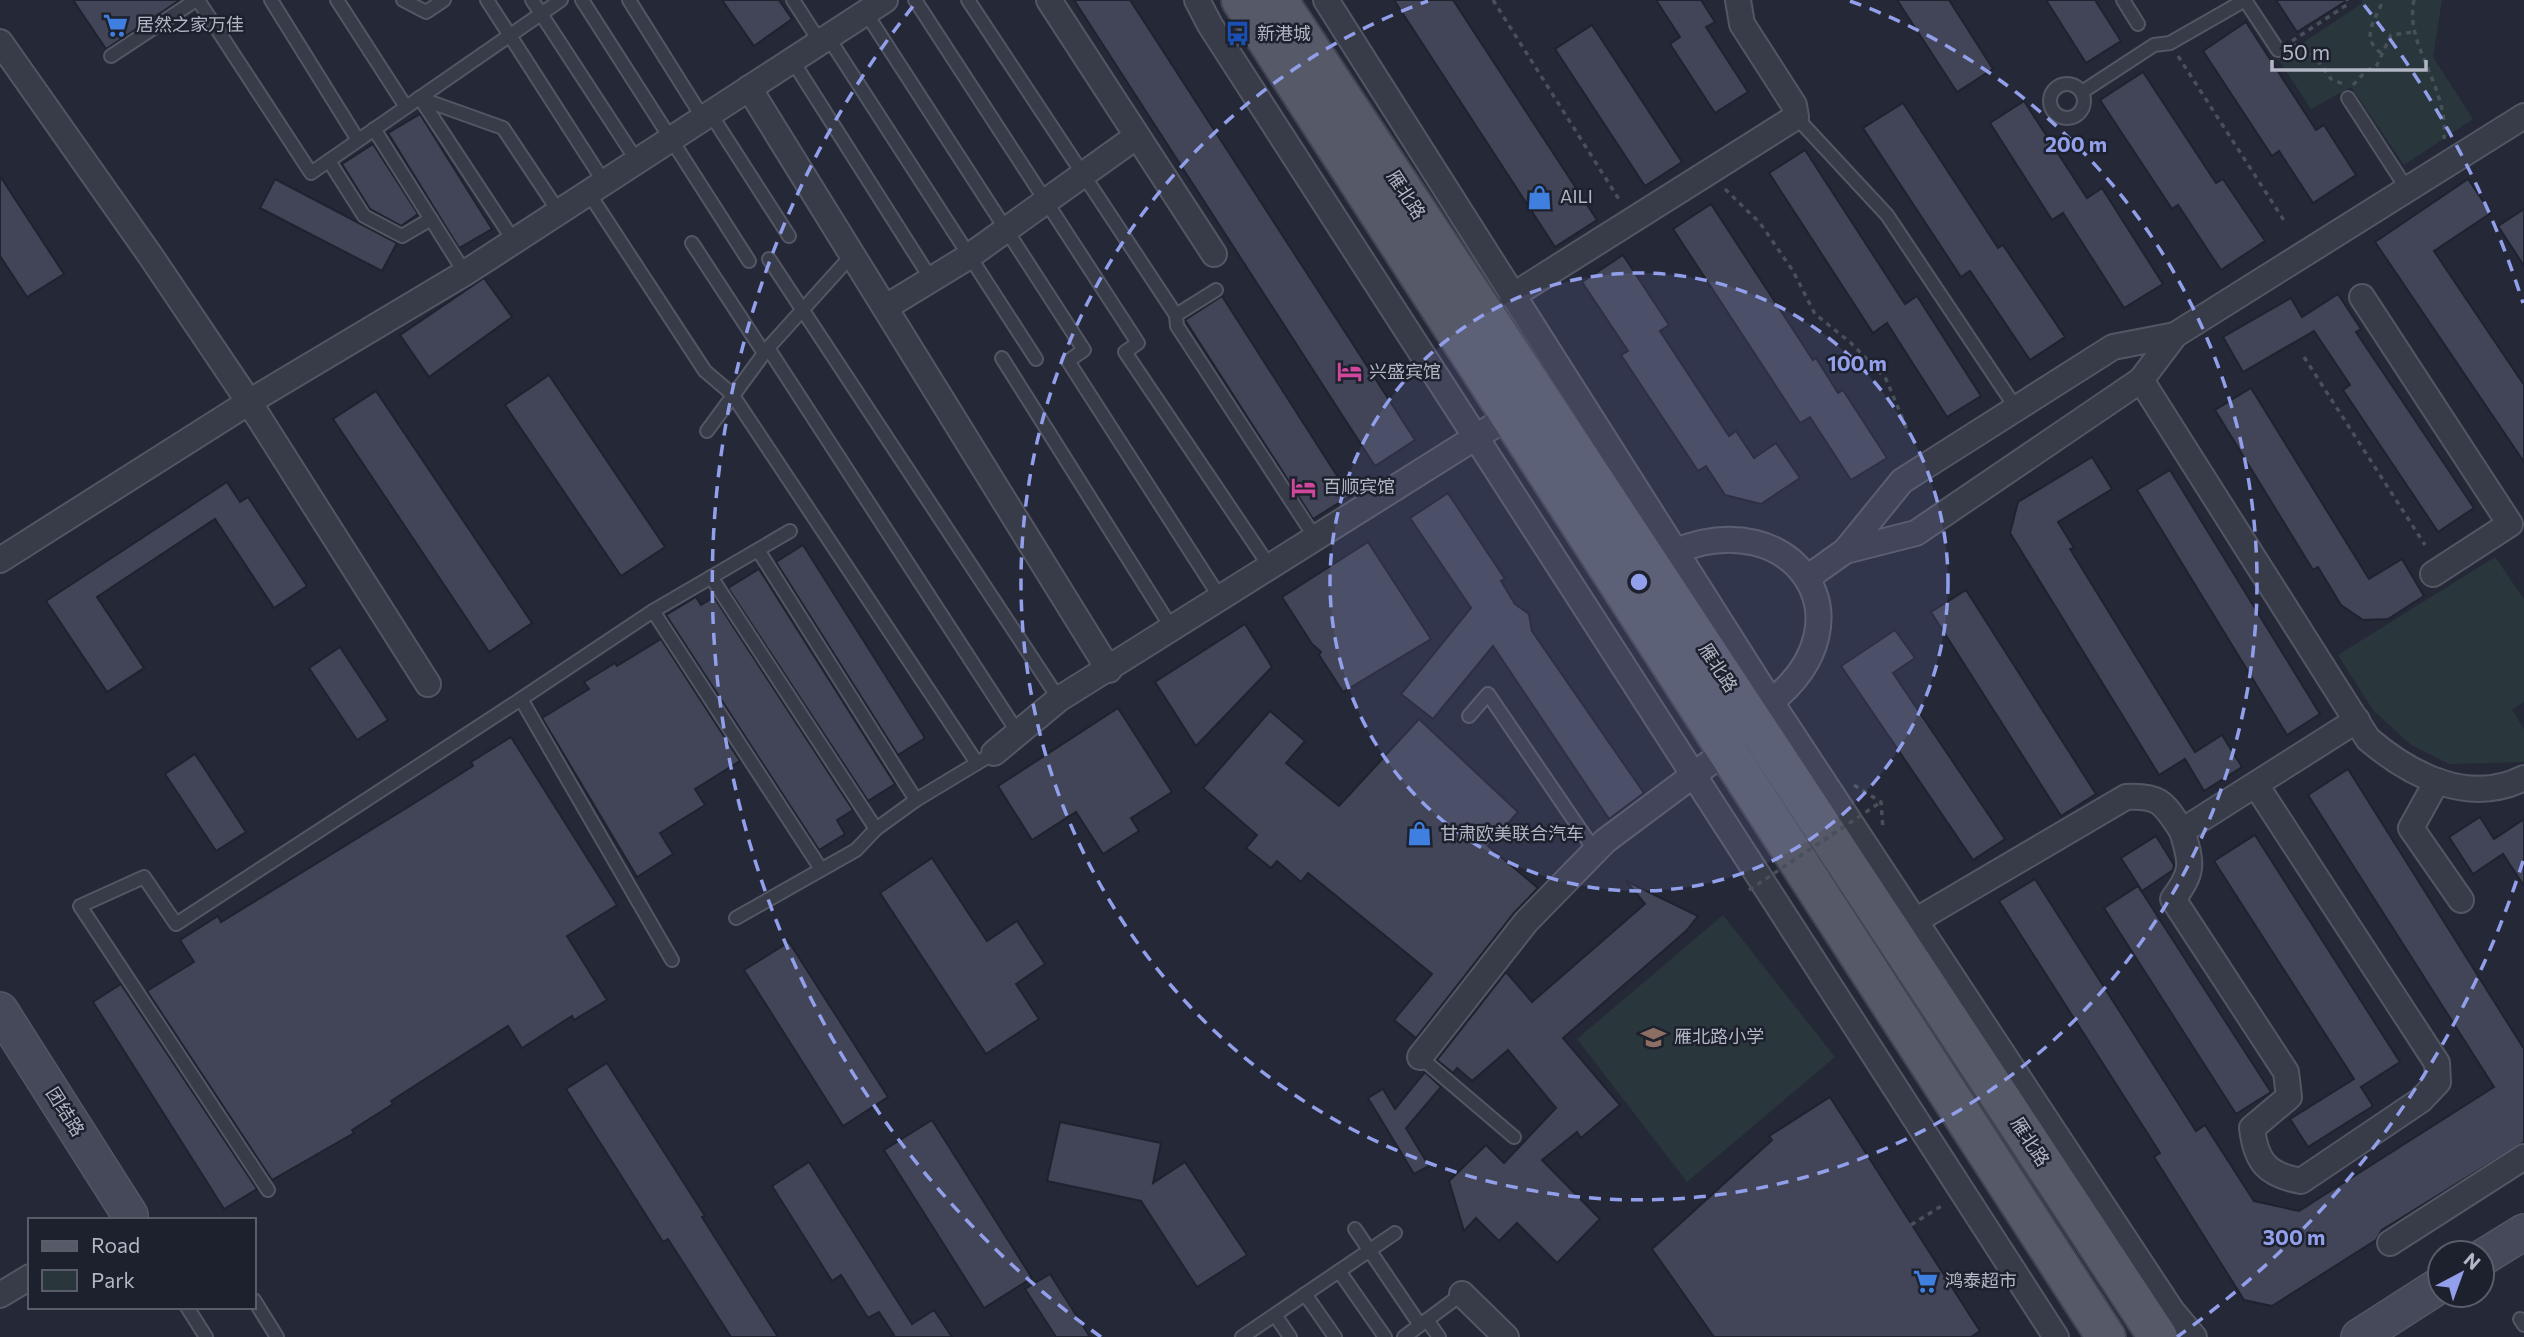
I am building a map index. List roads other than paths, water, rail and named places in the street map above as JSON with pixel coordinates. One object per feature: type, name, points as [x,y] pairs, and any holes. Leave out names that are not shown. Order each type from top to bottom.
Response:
[{"type":"main road","name":"雁北路","points":[[1251,2],[1511,415],[2106,1337]]},
{"type":"main road","name":"雁北路","points":[[1251,2],[2158,1337]]},
{"type":"street","points":[[1049,0],[1214,254]]},
{"type":"street","points":[[1198,0],[1210,25],[2056,1337]]},
{"type":"street","name":"雁北路","points":[[1326,0],[1771,702],[2172,1311],[2194,1337]]},
{"type":"street","points":[[1512,296],[1796,117],[1794,105],[1742,24],[1738,0]]},
{"type":"street","points":[[0,560],[249,402],[465,273],[875,6]]},
{"type":"street","points":[[0,42],[150,255],[249,402],[428,684]]},
{"type":"street","points":[[749,88],[1109,670]]},
{"type":"street","points":[[1845,551],[1916,533],[2141,380],[2175,335],[2524,116]]},
{"type":"street","points":[[886,307],[968,257],[1045,199],[1137,136]]},
{"type":"street","points":[[2362,297],[2517,525],[2433,574]]},
{"type":"street","points":[[1807,578],[1845,551],[1902,481],[2113,347],[2175,335]]},
{"type":"street","points":[[2141,380],[2368,739],[2395,762],[2437,781],[2482,790],[2524,778]]},
{"type":"street","points":[[986,758],[1059,699],[1511,415]]},
{"type":"street","points":[[1676,551],[1701,540],[1728,537],[1755,542],[1780,554],[1812,583],[1818,610],[1817,637],[1808,663],[1792,685],[1771,702]]},
{"type":"street","points":[[2182,831],[2357,720]]},
{"type":"street","points":[[1420,1056],[1526,922],[1595,851],[1727,750]]},
{"type":"street","points":[[2437,781],[2411,828],[2461,900]]},
{"type":"street","points":[[1915,922],[2126,797],[2147,796],[2163,803],[2182,831],[2190,857],[2188,879],[2173,899],[2286,1072],[2289,1097],[2252,1128],[2254,1145],[2267,1167],[2277,1177],[2301,1181],[2421,1100],[2438,1082],[2437,1063],[2256,785]]},
{"type":"street","name":"团结路","points":[[0,1010],[126,1217]]},
{"type":"street","points":[[2390,1243],[2524,1157]]},
{"type":"street","points":[[2496,1250],[2522,1236]]},
{"type":"street","points":[[0,1295],[28,1278]]},
{"type":"street","points":[[1462,1294],[1506,1337]]},
{"type":"street","points":[[2359,1337],[2426,1294]]},
{"type":"lane","points":[[111,56],[197,0],[311,173],[561,0]]},
{"type":"lane","points":[[271,0],[358,140]]},
{"type":"lane","points":[[337,0],[406,107]]},
{"type":"lane","points":[[403,0],[426,12],[444,0]]},
{"type":"lane","points":[[487,0],[705,371],[732,394],[986,758],[916,800],[876,829],[856,850],[736,918]]},
{"type":"lane","points":[[532,0],[637,161]]},
{"type":"lane","points":[[582,0],[749,261]]},
{"type":"lane","points":[[629,0],[789,236]]},
{"type":"lane","points":[[793,0],[824,40],[1036,359]]},
{"type":"lane","points":[[915,0],[1138,343],[1125,352],[1270,568]]},
{"type":"lane","points":[[968,0],[1176,315],[1177,326],[1316,539]]},
{"type":"lane","points":[[2123,0],[2138,24]]},
{"type":"lane","points":[[2082,92],[2154,45],[2170,43],[2245,0],[2278,50]]},
{"type":"lane","points":[[875,6],[1005,229],[1084,350],[1068,361],[1221,599]]},
{"type":"lane","points":[[792,60],[931,279]]},
{"type":"lane","points":[[419,98],[503,128],[559,212]]},
{"type":"lane","points":[[419,98],[514,241]]},
{"type":"lane","points":[[2348,98],[2407,190]]},
{"type":"lane","points":[[1796,117],[1886,215],[2017,408]]},
{"type":"lane","points":[[374,130],[465,273]]},
{"type":"lane","points":[[329,161],[364,216],[402,236],[431,219]]},
{"type":"lane","points":[[692,243],[1018,733]]},
{"type":"lane","points":[[707,431],[766,351],[853,254]]},
{"type":"lane","points":[[769,259],[1059,699]]},
{"type":"lane","points":[[1176,315],[1216,290]]},
{"type":"lane","points":[[1002,358],[1173,629]]},
{"type":"lane","points":[[268,1190],[80,906],[144,877],[176,924],[653,611],[790,531]]},
{"type":"lane","points":[[758,550],[916,800]]},
{"type":"lane","points":[[711,577],[876,829]]},
{"type":"lane","points":[[653,611],[821,869]]},
{"type":"lane","points":[[1469,716],[1488,694],[1595,851]]},
{"type":"lane","points":[[521,699],[672,960]]},
{"type":"lane","points":[[1420,1056],[1514,1137]]},
{"type":"lane","points":[[1355,1229],[1424,1323],[1439,1337]]},
{"type":"lane","points":[[1242,1337],[1395,1233]]},
{"type":"lane","points":[[1339,1271],[1385,1337]]},
{"type":"lane","points":[[1305,1294],[1335,1337]]},
{"type":"lane","points":[[1404,1337],[1462,1294]]},
{"type":"lane","points":[[256,1303],[277,1337]]},
{"type":"lane","points":[[188,1309],[206,1337]]},
{"type":"lane","points":[[1275,1315],[1290,1337]]},
{"type":"place","name":"居然之家万佳","points":[[116,25]]},
{"type":"place","name":"新港城","points":[[1237,34]]},
{"type":"place","name":"AILI","points":[[1540,197]]},
{"type":"place","name":"兴盛宾馆","points":[[1349,372]]},
{"type":"place","name":"百顺宾馆","points":[[1303,487]]},
{"type":"place","name":"甘肃欧美联合汽车","points":[[1420,834]]},
{"type":"place","name":"雁北路小学","points":[[1654,1037]]},
{"type":"place","name":"鸿泰超市","points":[[1925,1281]]}]
